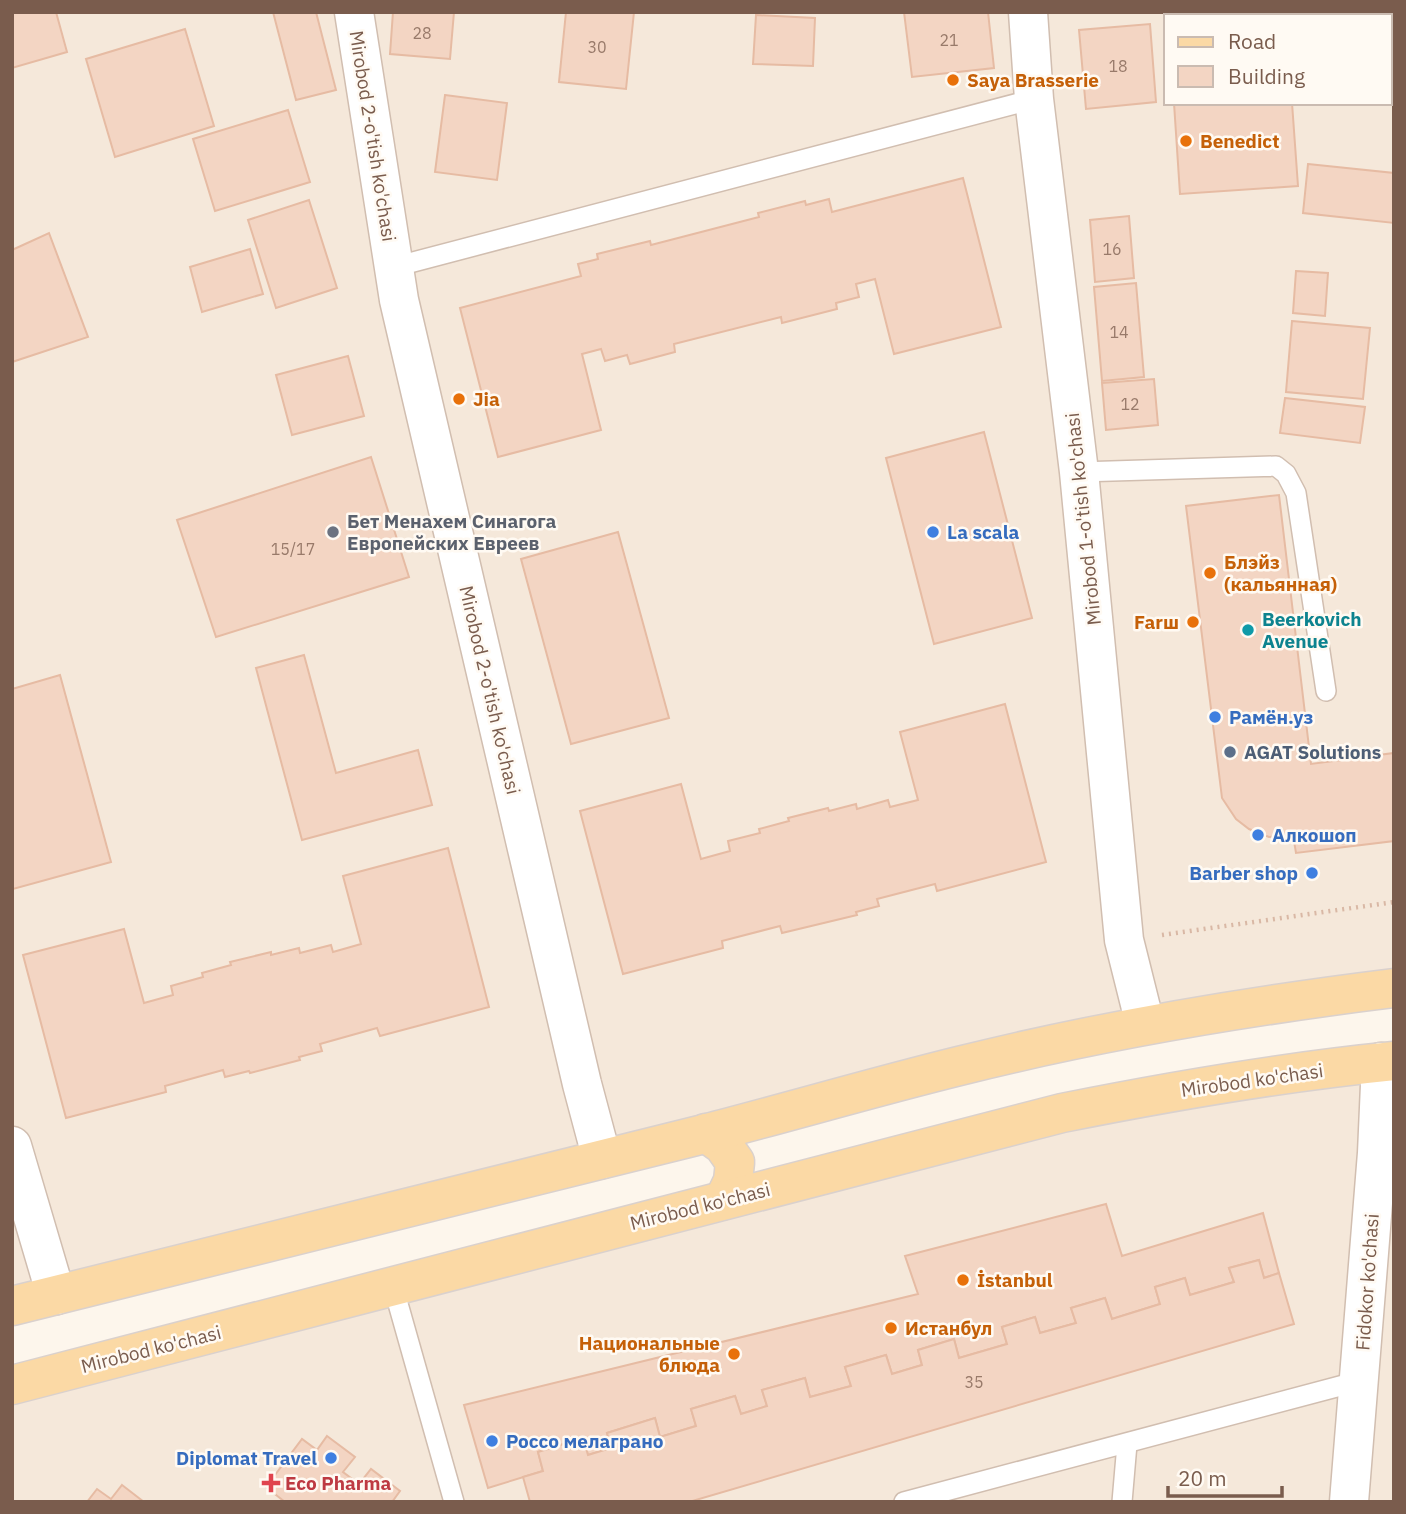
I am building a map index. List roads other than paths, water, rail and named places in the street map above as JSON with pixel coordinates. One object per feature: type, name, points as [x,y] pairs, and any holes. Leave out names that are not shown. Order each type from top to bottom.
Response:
[{"type":"main road","points":[[12,1306],[706,1133],[957,1066],[1145,1024],[1278,1002],[1394,988]]},
{"type":"main road","name":"Mirobod ko'chasi","points":[[12,1385],[1062,1113],[1139,1097],[1387,1061]]},
{"type":"main road","points":[[706,1133],[723,1145],[735,1162],[733,1181],[724,1200]]},
{"type":"street","name":"Mirobod 2-o'tish ko'chasi","points":[[354,12],[399,300],[602,1159]]},
{"type":"street","name":"Mirobod 1-o'tish ko'chasi","points":[[1028,12],[1034,99],[1079,472],[1124,940],[1145,1024]]},
{"type":"street","name":"Fidokor ko'chasi","points":[[1349,1502],[1387,1061]]},
{"type":"street","points":[[12,1146],[56,1295]]},
{"type":"lane","points":[[394,267],[1034,99]]},
{"type":"lane","points":[[1079,472],[1276,466],[1286,474],[1296,493],[1326,691]]},
{"type":"lane","points":[[393,1286],[454,1502]]},
{"type":"lane","points":[[904,1502],[1359,1381]]},
{"type":"lane","points":[[1122,1502],[1127,1444]]},
{"type":"place","name":"Saya Brasserie","points":[[953,80]]},
{"type":"place","name":"Benedict","points":[[1186,141]]},
{"type":"place","name":"Jia","points":[[459,399]]},
{"type":"place","name":"Бет Менахем Синагога Европейских Евреев","points":[[333,532]]},
{"type":"place","name":"La scala","points":[[933,532]]},
{"type":"place","name":"Блэйз (кальянная)","points":[[1210,573]]},
{"type":"place","name":"Farш","points":[[1193,622]]},
{"type":"place","name":"Beerkovich Avenue","points":[[1248,630]]},
{"type":"place","name":"Рамён.уз","points":[[1215,717]]},
{"type":"place","name":"AGAT Solutions","points":[[1230,752]]},
{"type":"place","name":"Алкошоп","points":[[1258,835]]},
{"type":"place","name":"Barber shop","points":[[1312,873]]},
{"type":"place","name":"İstanbul","points":[[963,1280]]},
{"type":"place","name":"Истанбул","points":[[891,1328]]},
{"type":"place","name":"Национальные блюда","points":[[734,1354]]},
{"type":"place","name":"Россо мелаграно","points":[[492,1441]]},
{"type":"place","name":"Diplomat Travel","points":[[331,1458]]},
{"type":"place","name":"Eco Pharma","points":[[271,1483]]}]
